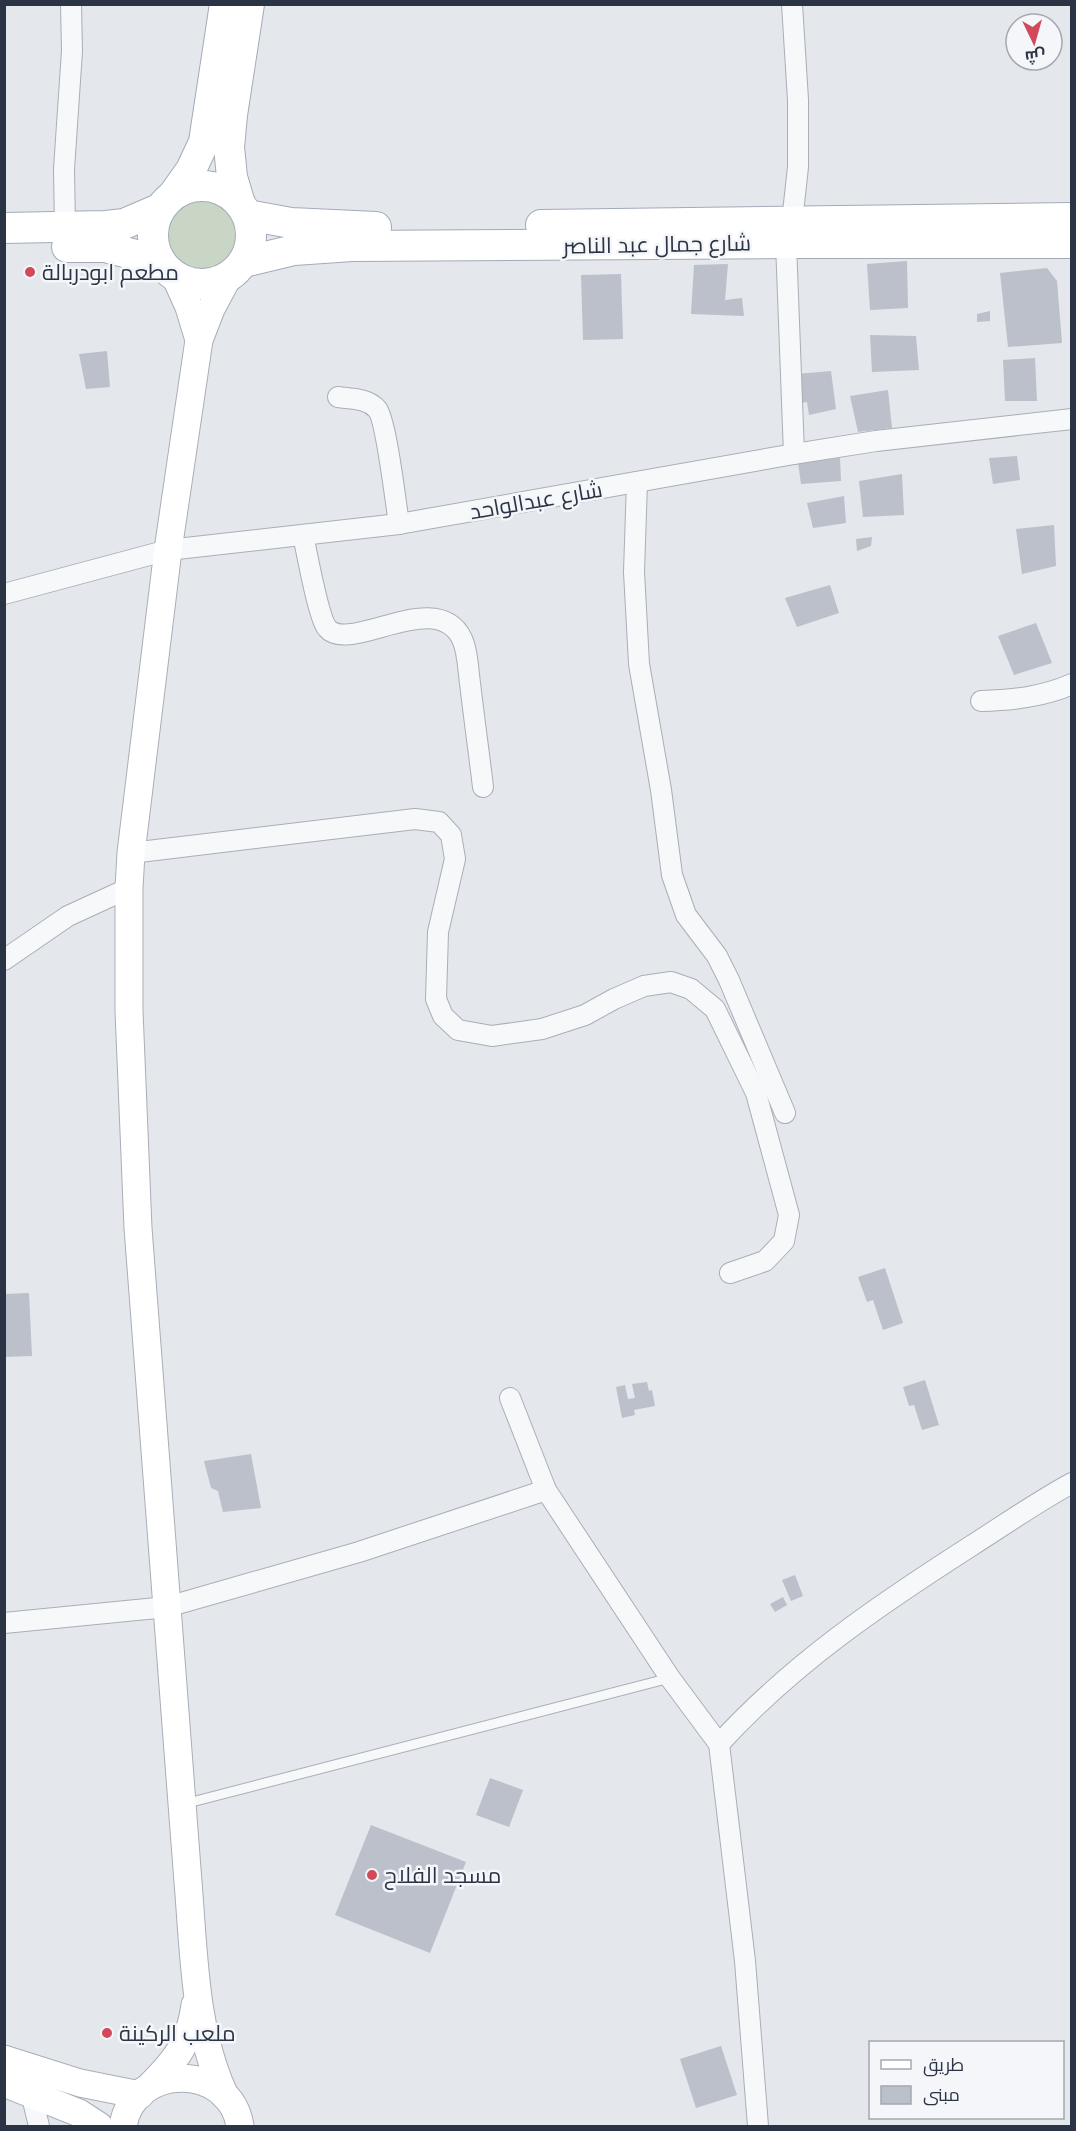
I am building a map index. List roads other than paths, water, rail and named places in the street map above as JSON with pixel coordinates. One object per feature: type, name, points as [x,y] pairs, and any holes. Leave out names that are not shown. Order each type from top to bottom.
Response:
[{"type":"main road","points":[[168,269],[153,244],[153,226],[167,201],[191,170],[204,142],[225,4]]},
{"type":"main road","points":[[4,247],[105,247],[168,269],[193,284],[211,284],[236,270],[250,247],[251,231],[232,177],[229,147],[249,4]]},
{"type":"main road","points":[[4,228],[65,228],[124,224],[191,187],[209,186],[226,192],[244,209]]},
{"type":"main road","name":"شارع جمال عبد الناصر","points":[[244,209],[291,223],[348,227],[789,232],[1071,243]]},
{"type":"main road","name":"شارع جمال عبد الناصر","points":[[236,270],[294,250],[352,246],[789,232],[1071,218]]},
{"type":"street","points":[[65,228],[64,170],[72,51],[71,4]]},
{"type":"street","points":[[792,4],[798,100],[798,167],[789,232],[794,454]]},
{"type":"street","points":[[168,269],[189,307],[199,340]]},
{"type":"street","points":[[236,270],[211,309],[199,340],[168,550],[131,853],[129,1011],[138,1228],[197,1986],[208,2055],[225,2096],[241,2125]]},
{"type":"street","points":[[338,398],[363,399],[378,410],[384,426],[399,524]]},
{"type":"street","name":"شارع عبدالواحد","points":[[4,594],[168,550],[399,524],[876,441],[1071,419]]},
{"type":"street","points":[[637,482],[634,573],[639,664],[661,790],[672,875],[686,915],[717,956],[729,980],[785,1113]]},
{"type":"street","points":[[303,535],[321,613],[327,628],[334,633],[354,634],[414,618],[423,618],[439,619],[453,627],[462,639],[483,787]]},
{"type":"street","points":[[981,701],[1006,700],[1055,692],[1071,684]]},
{"type":"street","points":[[131,853],[415,819],[439,822],[451,835],[455,859],[438,932],[436,999],[443,1016],[458,1030],[492,1036],[542,1029],[585,1015],[644,986],[671,982],[691,989],[715,1009],[756,1093],[789,1215],[784,1241],[765,1261],[730,1273]]},
{"type":"street","points":[[4,960],[68,916],[129,888]]},
{"type":"street","points":[[510,1398],[546,1490],[670,1678],[719,1744],[745,1961],[758,2127]]},
{"type":"street","points":[[719,1744],[752,1708],[831,1641],[901,1591],[1071,1483]]},
{"type":"street","points":[[4,1623],[167,1607],[359,1552],[546,1490]]},
{"type":"street","points":[[123,2127],[133,2102],[180,2053],[190,2030],[197,1986]]},
{"type":"street","points":[[4,2059],[80,2083],[145,2091],[168,2079],[189,2078],[208,2084],[225,2096]]},
{"type":"street","points":[[4,2083],[78,2114],[99,2127]]},
{"type":"street","points":[[31,2093],[39,2127]]},
{"type":"lane","points":[[182,1804],[670,1678]]},
{"type":"place","name":"مطعم ابودربالة","points":[[30,272]]},
{"type":"place","name":"مسجد الفلاح","points":[[372,1875]]},
{"type":"place","name":"ملعب الركينة","points":[[107,2033]]}]
